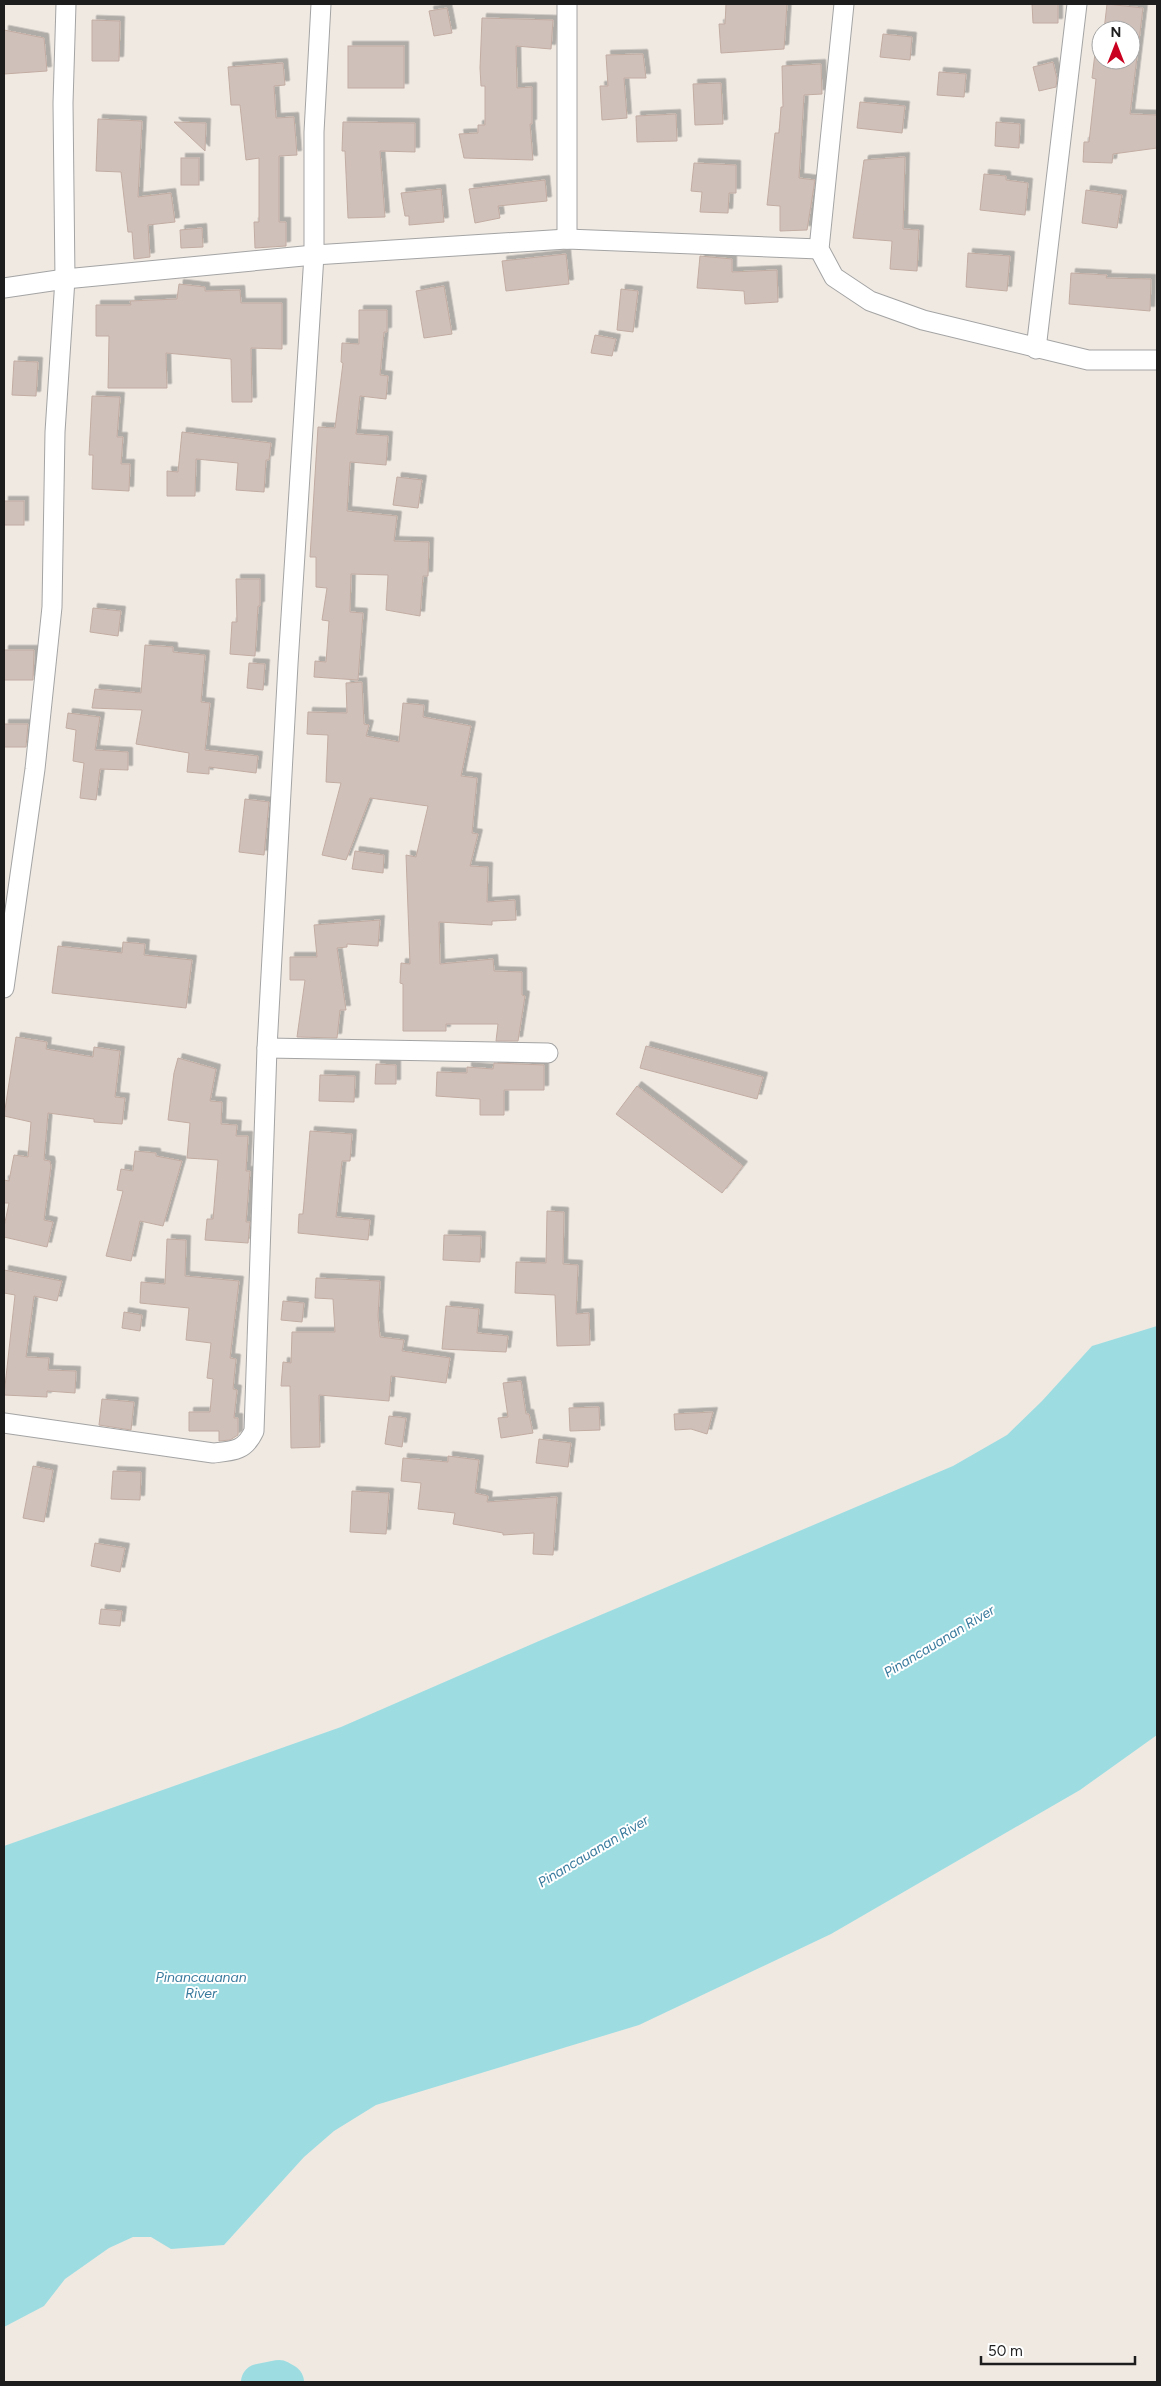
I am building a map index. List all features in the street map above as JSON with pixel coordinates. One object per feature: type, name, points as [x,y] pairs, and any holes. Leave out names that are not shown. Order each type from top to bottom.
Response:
[{"type":"street","points":[[4,988],[35,769],[52,608],[55,432],[65,279],[63,103],[66,4]]},
{"type":"street","points":[[4,1423],[213,1453],[234,1450],[248,1443],[254,1430],[267,1048],[314,255],[314,132],[321,4]]},
{"type":"street","points":[[567,4],[567,239]]},
{"type":"street","points":[[844,4],[819,250],[834,277],[870,301],[923,320],[1036,349],[1088,360],[1157,360]]},
{"type":"street","points":[[1036,349],[1077,4]]},
{"type":"street","points":[[4,288],[65,279],[314,255],[567,239],[819,250]]},
{"type":"street","points":[[267,1048],[548,1053]]},
{"type":"water","name":"Pinancauanan River","points":[[1157,1326],[1157,1735],[1080,1790],[831,1934],[639,2025],[376,2105],[334,2131],[304,2157],[224,2245],[171,2249],[151,2237],[133,2237],[109,2248],[65,2279],[44,2306],[4,2327],[4,1846],[341,1727],[953,1466],[1007,1435],[1042,1401],[1092,1346]]},
{"type":"building","points":[[726,4],[787,4],[784,49],[721,53],[719,24],[725,24]]},
{"type":"building","points":[[1032,4],[1058,4],[1058,23],[1033,23]]},
{"type":"building","points":[[1107,4],[1143,8],[1141,24],[1141,20],[1105,20]]},
{"type":"building","points":[[447,8],[452,33],[434,36],[429,11]]},
{"type":"building","points":[[482,18],[553,20],[551,49],[516,46],[517,88],[532,87],[532,124],[530,124],[533,160],[464,158],[459,134],[478,133],[478,125],[485,125],[485,86],[481,86],[480,68]]},
{"type":"building","points":[[92,20],[120,21],[119,61],[92,61]]},
{"type":"building","points":[[4,30],[44,38],[47,71],[4,74]]},
{"type":"building","points":[[883,34],[912,37],[910,60],[880,57]]},
{"type":"building","points":[[348,46],[404,46],[404,88],[348,88]]},
{"type":"building","points":[[643,54],[646,78],[624,78],[627,118],[602,120],[600,86],[608,86],[606,55]]},
{"type":"building","points":[[1053,62],[1057,79],[1056,87],[1039,91],[1033,67]]},
{"type":"building","points":[[283,63],[285,85],[274,86],[276,118],[294,117],[297,155],[279,156],[279,222],[286,222],[286,246],[255,248],[254,222],[259,222],[259,158],[246,160],[240,105],[231,105],[228,67]]},
{"type":"building","points":[[821,64],[822,94],[804,95],[799,178],[815,180],[807,230],[780,231],[780,206],[767,205],[775,133],[779,133],[781,107],[783,107],[782,66]]},
{"type":"building","points":[[1093,70],[1135,70],[1130,114],[1157,115],[1157,148],[1113,154],[1112,163],[1083,162],[1084,142],[1089,142],[1096,79],[1092,78]]},
{"type":"building","points":[[939,72],[966,74],[964,97],[937,95]]},
{"type":"building","points":[[721,83],[723,124],[695,125],[693,84]]},
{"type":"building","points":[[860,102],[905,106],[902,133],[857,128]]},
{"type":"building","points":[[676,114],[677,141],[637,142],[636,116]]},
{"type":"building","points":[[98,119],[142,121],[138,197],[171,193],[175,222],[148,225],[150,257],[134,259],[132,232],[128,232],[121,172],[96,171]]},
{"type":"building","points":[[174,122],[206,123],[205,151]]},
{"type":"building","points":[[343,122],[415,123],[415,152],[380,151],[385,217],[348,218],[345,151],[342,151]]},
{"type":"building","points":[[996,122],[1020,124],[1019,148],[995,146]]},
{"type":"building","points":[[905,157],[903,229],[919,230],[917,271],[890,269],[892,241],[853,238],[864,160]]},
{"type":"building","points":[[181,158],[199,158],[199,185],[181,185]]},
{"type":"building","points":[[694,163],[736,165],[736,193],[729,193],[728,213],[700,212],[702,192],[691,191]]},
{"type":"building","points":[[984,174],[1006,176],[1006,180],[1028,183],[1025,215],[980,210]]},
{"type":"building","points":[[545,180],[547,201],[498,206],[500,218],[475,223],[469,189]]},
{"type":"building","points":[[441,189],[444,222],[409,225],[409,216],[405,216],[401,193]]},
{"type":"building","points":[[1086,190],[1122,195],[1117,228],[1082,223]]},
{"type":"building","points":[[202,228],[203,247],[181,248],[180,230]]},
{"type":"building","points":[[968,253],[1010,256],[1007,291],[966,287]]},
{"type":"building","points":[[566,254],[569,284],[506,291],[502,261]]},
{"type":"building","points":[[700,256],[732,259],[732,272],[777,270],[778,302],[745,304],[744,291],[697,288]]},
{"type":"building","points":[[1071,273],[1107,275],[1106,278],[1151,279],[1150,311],[1069,304]]},
{"type":"building","points":[[179,284],[205,287],[205,291],[240,290],[241,303],[282,303],[282,349],[251,348],[252,402],[232,402],[231,359],[166,353],[167,388],[108,388],[109,336],[96,336],[96,305],[131,305],[130,301],[177,299]]},
{"type":"building","points":[[444,286],[452,334],[424,338],[416,291]]},
{"type":"building","points":[[621,289],[638,291],[633,332],[617,330]]},
{"type":"building","points":[[359,310],[387,310],[387,332],[384,332],[380,375],[388,376],[386,399],[360,396],[356,434],[388,436],[386,465],[350,462],[347,511],[397,516],[394,541],[429,542],[428,576],[423,576],[420,616],[386,610],[388,575],[351,574],[350,612],[363,613],[358,680],[314,677],[315,661],[326,662],[329,621],[322,620],[327,588],[316,587],[316,557],[310,557],[318,427],[335,428],[343,363],[341,362],[342,343],[359,344]]},
{"type":"building","points":[[595,335],[616,339],[612,356],[591,353]]},
{"type":"building","points":[[14,361],[38,362],[36,396],[12,395]]},
{"type":"building","points":[[92,396],[120,397],[117,437],[123,437],[121,464],[130,464],[129,491],[92,489],[93,455],[89,455]]},
{"type":"building","points":[[182,432],[271,443],[269,460],[266,460],[264,492],[236,490],[238,463],[196,459],[195,496],[167,496],[167,471],[178,472]]},
{"type":"building","points":[[397,477],[422,480],[418,508],[393,505]]},
{"type":"building","points":[[4,501],[24,501],[24,525],[4,525]]},
{"type":"building","points":[[236,579],[260,579],[260,606],[258,606],[255,656],[230,654],[232,622],[237,622]]},
{"type":"building","points":[[93,608],[121,611],[118,636],[90,632]]},
{"type":"building","points":[[145,645],[173,647],[173,652],[205,655],[201,702],[210,703],[205,750],[258,756],[256,773],[209,767],[209,774],[187,772],[189,753],[136,744],[142,710],[92,708],[95,689],[141,693]]},
{"type":"building","points":[[4,650],[34,650],[33,680],[4,680]]},
{"type":"building","points":[[249,663],[265,664],[263,690],[247,688]]},
{"type":"building","points":[[362,682],[364,724],[369,725],[366,736],[399,742],[403,703],[424,705],[423,717],[471,726],[461,776],[477,778],[472,833],[478,834],[470,866],[488,867],[487,902],[515,900],[516,920],[492,921],[492,925],[439,922],[440,964],[493,959],[494,971],[522,972],[522,995],[525,996],[518,1041],[496,1041],[498,1024],[446,1024],[446,1031],[403,1031],[403,984],[400,983],[401,963],[410,964],[406,855],[416,857],[428,806],[370,798],[346,860],[322,855],[341,783],[326,782],[328,735],[307,734],[308,712],[347,713],[346,683]]},
{"type":"building","points":[[68,713],[100,717],[95,750],[128,752],[128,770],[100,769],[96,800],[80,798],[84,763],[73,761],[76,730],[66,728]]},
{"type":"building","points":[[4,724],[28,724],[26,747],[4,747]]},
{"type":"building","points":[[245,799],[269,802],[264,855],[239,852]]},
{"type":"building","points":[[355,851],[384,855],[383,873],[352,869]]},
{"type":"building","points":[[380,920],[378,946],[347,944],[347,947],[337,948],[346,1010],[340,1010],[337,1038],[297,1037],[305,980],[290,980],[290,957],[317,957],[314,925]]},
{"type":"building","points":[[123,942],[145,944],[144,955],[192,960],[186,1008],[52,993],[58,946],[122,953]]},
{"type":"building","points":[[16,1037],[47,1042],[46,1049],[93,1057],[94,1047],[120,1051],[115,1097],[125,1098],[122,1124],[94,1122],[94,1119],[48,1113],[44,1160],[50,1161],[51,1166],[44,1220],[53,1222],[47,1247],[4,1237],[9,1203],[4,1203],[4,1180],[9,1181],[14,1155],[28,1157],[31,1122],[4,1116]]},
{"type":"building","points":[[646,1046],[763,1077],[757,1099],[640,1068]]},
{"type":"building","points":[[178,1058],[216,1069],[210,1101],[222,1102],[221,1124],[237,1125],[236,1136],[248,1136],[246,1171],[250,1171],[246,1222],[250,1222],[248,1243],[205,1240],[207,1219],[213,1219],[218,1160],[187,1158],[190,1123],[168,1120],[174,1073]]},
{"type":"building","points":[[494,1063],[544,1065],[544,1090],[504,1090],[504,1115],[480,1115],[480,1099],[436,1096],[437,1072],[467,1073],[467,1067],[493,1069]]},
{"type":"building","points":[[376,1064],[396,1065],[396,1084],[375,1084]]},
{"type":"building","points":[[320,1075],[355,1076],[354,1102],[319,1101]]},
{"type":"building","points":[[637,1086],[743,1166],[722,1193],[616,1114]]},
{"type":"building","points":[[310,1131],[352,1134],[350,1161],[342,1161],[336,1217],[370,1220],[368,1240],[298,1233],[299,1214],[303,1214]]},
{"type":"building","points":[[135,1151],[156,1153],[156,1156],[182,1161],[163,1226],[140,1221],[131,1261],[106,1256],[123,1191],[117,1190],[121,1169],[133,1171]]},
{"type":"building","points":[[547,1211],[564,1212],[563,1264],[578,1265],[576,1314],[589,1313],[590,1345],[557,1346],[555,1295],[515,1293],[516,1262],[546,1263]]},
{"type":"building","points":[[444,1235],[481,1236],[480,1262],[443,1260]]},
{"type":"building","points":[[167,1239],[186,1240],[185,1276],[239,1281],[230,1358],[236,1359],[233,1389],[237,1390],[234,1418],[238,1418],[238,1435],[230,1440],[219,1441],[219,1431],[189,1431],[189,1412],[210,1412],[213,1379],[207,1378],[211,1343],[186,1340],[189,1308],[140,1303],[141,1282],[165,1284]]},
{"type":"building","points":[[4,1270],[62,1281],[57,1301],[34,1296],[26,1357],[49,1358],[48,1370],[76,1371],[75,1393],[47,1391],[47,1397],[4,1395],[15,1295],[4,1293]]},
{"type":"building","points":[[316,1278],[380,1281],[378,1316],[380,1337],[404,1340],[402,1351],[450,1358],[446,1383],[391,1376],[389,1401],[319,1395],[320,1447],[291,1448],[290,1386],[281,1386],[283,1362],[291,1363],[292,1332],[335,1332],[333,1299],[315,1298]]},
{"type":"building","points":[[283,1301],[304,1303],[302,1322],[281,1320]]},
{"type":"building","points":[[446,1306],[479,1309],[477,1333],[508,1336],[506,1352],[442,1349]]},
{"type":"building","points":[[124,1312],[142,1315],[140,1331],[122,1328]]},
{"type":"building","points":[[521,1381],[526,1414],[529,1414],[533,1433],[501,1438],[498,1418],[508,1417],[503,1383]]},
{"type":"building","points":[[102,1399],[134,1402],[131,1430],[99,1425]]},
{"type":"building","points":[[599,1407],[600,1430],[570,1431],[569,1408]]},
{"type":"building","points":[[713,1412],[707,1434],[691,1429],[675,1430],[674,1414]]},
{"type":"building","points":[[389,1416],[406,1418],[402,1447],[385,1444]]},
{"type":"building","points":[[539,1439],[571,1443],[568,1467],[536,1463]]},
{"type":"building","points":[[448,1456],[479,1460],[475,1493],[488,1496],[487,1502],[557,1497],[553,1555],[533,1554],[534,1533],[503,1535],[503,1533],[453,1524],[455,1513],[418,1509],[421,1483],[401,1481],[403,1458],[448,1462]]},
{"type":"building","points":[[33,1466],[53,1470],[44,1522],[23,1518]]},
{"type":"building","points":[[113,1471],[141,1472],[140,1500],[111,1499]]},
{"type":"building","points":[[352,1491],[389,1493],[386,1534],[350,1532]]},
{"type":"building","points":[[95,1543],[125,1548],[120,1572],[91,1566]]},
{"type":"building","points":[[101,1609],[122,1611],[120,1626],[99,1624]]},
{"type":"waterway","points":[[259,2382],[279,2378],[286,2382]]}]
